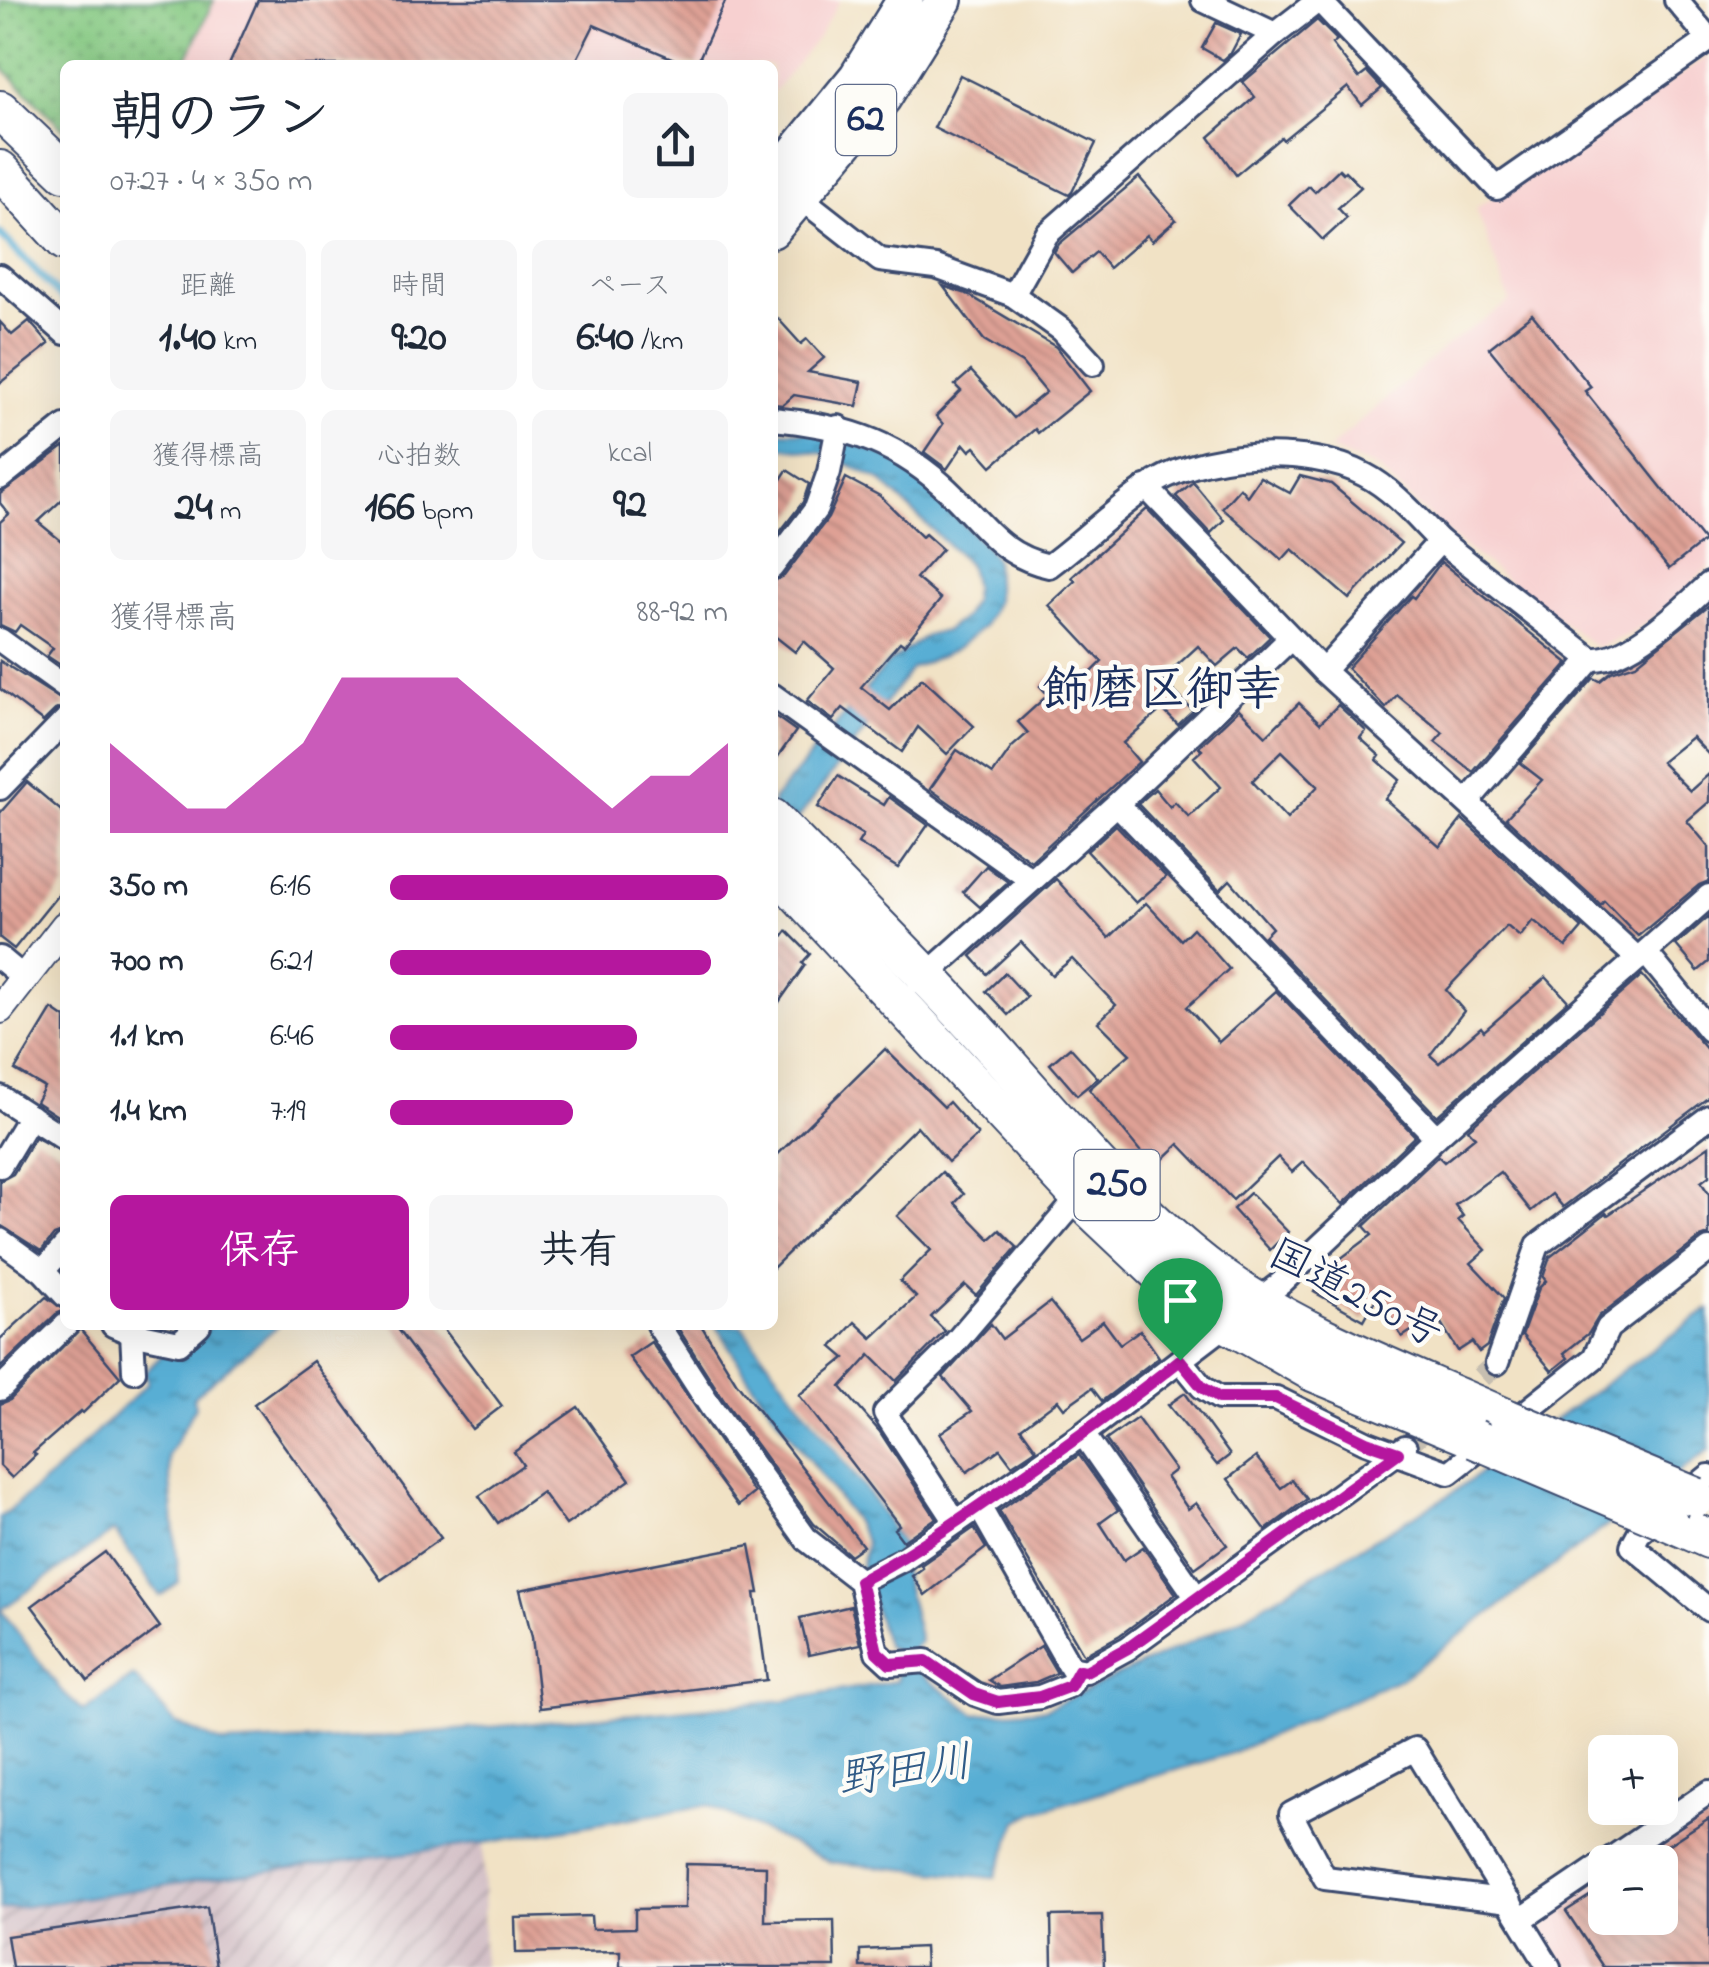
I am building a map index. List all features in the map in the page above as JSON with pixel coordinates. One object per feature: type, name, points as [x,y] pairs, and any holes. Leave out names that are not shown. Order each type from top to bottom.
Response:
[{"type":"highway","points":[[0,110],[60,167]]},
{"type":"highway","points":[[0,170],[60,235]]},
{"type":"highway","name":"国道250号","points":[[785,862],[927,975],[1134,1204],[1216,1274],[1333,1340],[1695,1500],[1709,1539]]},
{"type":"highway","name":"国道250号","points":[[785,862],[898,1000],[1080,1196],[1164,1278],[1227,1323],[1313,1372],[1475,1439],[1695,1500]]},
{"type":"main road","name":"62","points":[[778,214],[787,190],[905,0]]},
{"type":"main road","name":"62","points":[[787,190],[883,98],[944,0]]},
{"type":"street","points":[[1204,0],[1275,34]]},
{"type":"street","points":[[1013,294],[1047,234],[1319,0],[1497,188],[1709,39],[1676,0]]},
{"type":"street","points":[[787,190],[880,260],[936,267],[1013,294],[1062,330],[1092,364]]},
{"type":"street","points":[[0,276],[60,329]]},
{"type":"street","points":[[778,420],[838,427],[888,446],[940,484],[986,532],[1022,560],[1049,566],[1146,488],[1197,462],[1253,457],[1321,458],[1366,475],[1402,502],[1440,541],[1591,659],[1606,660],[1638,641],[1709,584]]},
{"type":"street","points":[[778,559],[816,508],[829,472],[838,427]]},
{"type":"street","points":[[0,478],[60,430]]},
{"type":"street","points":[[1146,488],[1324,671],[1642,956],[1709,1030]]},
{"type":"street","points":[[1324,671],[1440,541]]},
{"type":"street","points":[[898,1000],[1117,804],[1292,638]]},
{"type":"street","points":[[0,640],[60,683]]},
{"type":"street","points":[[1468,801],[1591,659]]},
{"type":"street","points":[[778,699],[1031,880]]},
{"type":"street","points":[[0,788],[60,727]]},
{"type":"street","points":[[1117,804],[1436,1137]]},
{"type":"street","points":[[860,1581],[902,1560],[1084,1434],[1258,1301],[1436,1137],[1709,896]]},
{"type":"street","points":[[0,1010],[60,932]]},
{"type":"street","points":[[0,958],[24,978]]},
{"type":"street","points":[[0,1098],[60,1137]]},
{"type":"street","points":[[0,1166],[30,1116]]},
{"type":"street","points":[[1497,1363],[1538,1246],[1709,1117]]},
{"type":"street","points":[[956,1522],[884,1413],[948,1350],[1080,1196]]},
{"type":"street","points":[[0,1240],[44,1271],[60,1289]]},
{"type":"street","points":[[1180,1360],[1202,1387],[1219,1398],[1276,1398],[1366,1442],[1403,1449],[1450,1473],[1594,1358],[1608,1328],[1709,1250]]},
{"type":"street","points":[[44,1271],[60,1252]]},
{"type":"street","points":[[0,1390],[61,1330]]},
{"type":"street","points":[[123,1330],[134,1371]]},
{"type":"street","points":[[127,1330],[179,1342],[192,1330]]},
{"type":"street","points":[[661,1330],[711,1408],[807,1540],[860,1581],[877,1652],[890,1664],[926,1661],[974,1694],[998,1702],[1040,1697],[1070,1686],[1079,1670]]},
{"type":"street","points":[[1084,1434],[1197,1598]]},
{"type":"street","points":[[979,1506],[1072,1668],[1086,1671],[1128,1648],[1403,1449]]},
{"type":"street","points":[[1695,1500],[1638,1533],[1632,1546],[1709,1610]]},
{"type":"street","points":[[1549,1967],[1516,1910],[1415,1749],[1291,1814],[1324,1878],[1516,1910],[1709,1792]]},
{"type":"shaded area","points":[[214,0],[840,0],[819,36],[778,87],[778,60],[186,60]]},
{"type":"shaded area","points":[[1709,56],[1709,567],[1670,605],[1631,634],[1597,648],[1454,539],[1376,468],[1329,449],[1449,343],[1510,302],[1476,208]]},
{"type":"shaded area","points":[[1709,1808],[1709,1967],[1565,1967],[1544,1934],[1547,1915],[1588,1888],[1588,1935],[1678,1935],[1678,1845],[1652,1845]]},
{"type":"shaded area","points":[[484,1843],[483,1967],[0,1967],[0,1911]]},
{"type":"green space","points":[[0,0],[214,0],[186,60],[60,60],[60,126],[0,65]]},
{"type":"water","points":[[778,431],[818,432],[883,454],[907,469],[995,559],[996,602],[983,627],[956,649],[911,669],[778,845],[778,794],[887,664],[926,636],[945,631],[963,618],[973,601],[969,565],[880,480],[827,454],[778,447]]},
{"type":"water","name":"野田川","points":[[1709,1309],[1709,1450],[1404,1677],[1229,1754],[1035,1812],[1018,1821],[995,1878],[830,1862],[708,1805],[484,1843],[0,1910],[0,1518],[53,1474],[148,1383],[145,1372],[165,1352],[179,1352],[206,1330],[273,1330],[193,1397],[195,1407],[168,1456],[179,1582],[160,1596],[114,1531],[1,1610],[63,1693],[83,1711],[134,1676],[176,1724],[224,1744],[381,1737],[787,1700],[897,1681],[894,1649],[887,1647],[861,1568],[866,1543],[853,1518],[751,1382],[719,1330],[745,1330],[874,1501],[903,1546],[897,1549],[920,1641],[911,1651],[923,1676],[976,1714],[1046,1709],[1234,1622],[1454,1492]]},
{"type":"building","points":[[258,0],[726,0],[698,60],[676,60],[594,25],[576,60],[231,60]]},
{"type":"building","points":[[1317,20],[1337,40],[1332,44],[1359,78],[1367,72],[1382,88],[1362,105],[1348,87],[1236,175],[1209,137],[1255,97],[1243,82]]},
{"type":"building","points":[[1216,23],[1241,34],[1223,60],[1202,48]]},
{"type":"building","points":[[960,75],[1096,143],[1069,195],[934,128]]},
{"type":"building","points":[[1339,169],[1361,187],[1338,208],[1347,218],[1323,240],[1289,205],[1309,186],[1315,192]]},
{"type":"building","points":[[1139,177],[1176,220],[1152,241],[1147,235],[1109,268],[1096,252],[1072,273],[1054,252],[1059,244]]},
{"type":"building","points":[[943,286],[967,294],[1056,347],[1090,391],[1038,433],[1035,429],[992,466],[975,447],[970,451],[964,444],[947,469],[924,452],[943,424],[936,416],[961,391],[955,385],[971,371],[1014,418],[1046,392],[1022,363],[984,340]]},
{"type":"building","points":[[1532,314],[1591,387],[1585,391],[1704,541],[1669,569],[1489,348]]},
{"type":"building","points":[[778,319],[801,344],[807,339],[824,358],[808,372],[862,382],[857,406],[794,395],[778,405]]},
{"type":"building","points":[[29,321],[49,344],[0,383],[0,322],[12,335]]},
{"type":"building","points":[[60,450],[60,502],[38,522],[60,540],[60,665],[47,656],[53,648],[20,625],[15,632],[0,625],[0,522],[9,514],[0,503],[0,494]]},
{"type":"building","points":[[787,470],[809,484],[803,502],[778,534],[778,484]]},
{"type":"building","points":[[1300,476],[1331,484],[1401,543],[1349,599],[1292,549],[1282,560],[1222,508],[1240,488],[1247,496],[1260,477],[1290,493]]},
{"type":"building","points":[[846,478],[880,496],[922,537],[925,534],[942,549],[916,578],[941,599],[904,645],[900,642],[861,687],[890,710],[922,678],[974,726],[947,754],[918,727],[902,752],[843,708],[833,720],[807,701],[834,668],[804,641],[795,652],[778,639],[778,579],[828,518]]},
{"type":"building","points":[[1193,482],[1224,520],[1211,533],[1176,496]]},
{"type":"building","points":[[1147,509],[1270,637],[1248,658],[1238,648],[1217,666],[1198,646],[1162,679],[1193,711],[1178,725],[1162,709],[1123,743],[1139,762],[1031,861],[930,789],[957,750],[993,774],[1012,747],[1028,733],[1018,722],[1048,695],[1040,686],[1057,671],[1074,690],[1102,662],[1049,605],[1075,581],[1072,577]]},
{"type":"building","points":[[1441,562],[1568,663],[1473,772],[1435,742],[1443,733],[1397,695],[1386,708],[1347,668],[1411,596],[1414,598]]},
{"type":"building","points":[[1709,605],[1709,755],[1692,737],[1661,762],[1690,791],[1709,774],[1709,802],[1687,821],[1709,847],[1709,881],[1638,936],[1604,901],[1601,905],[1506,818],[1542,780],[1520,763],[1594,678],[1600,681],[1611,672],[1636,664]]},
{"type":"building","points":[[0,661],[60,699],[60,708],[43,722],[0,689]]},
{"type":"building","points":[[1299,703],[1320,723],[1338,705],[1366,731],[1360,738],[1400,780],[1385,799],[1440,847],[1462,819],[1582,928],[1566,947],[1533,920],[1520,937],[1507,926],[1446,990],[1464,1011],[1430,1055],[1439,1063],[1481,1027],[1484,1031],[1546,977],[1568,1001],[1437,1116],[1264,936],[1272,928],[1230,880],[1220,890],[1138,804],[1155,789],[1170,807],[1175,802],[1189,817],[1221,787],[1194,757],[1202,750],[1199,747],[1239,709],[1266,736]],"holes":[[[1282,751],[1318,786],[1287,819],[1252,781]]]},
{"type":"building","points":[[778,718],[796,731],[778,756]]},
{"type":"building","points":[[838,776],[884,805],[889,797],[928,825],[898,868],[858,843],[863,835],[818,807]]},
{"type":"building","points":[[27,782],[60,810],[60,892],[14,949],[0,938],[0,813]]},
{"type":"building","points":[[1116,825],[1166,877],[1136,903],[1087,851]]},
{"type":"building","points":[[986,866],[1008,882],[980,907],[963,892]]},
{"type":"building","points":[[1056,879],[1109,938],[1146,903],[1181,940],[1193,928],[1229,969],[1187,1007],[1219,1042],[1276,991],[1415,1136],[1343,1204],[1303,1162],[1292,1172],[1278,1157],[1233,1200],[1179,1144],[1154,1168],[1089,1089],[1130,1054],[1098,1022],[1116,1005],[1072,959],[1052,975],[1021,942],[987,974],[971,956]]},
{"type":"building","points":[[1709,916],[1709,962],[1698,971],[1676,945]]},
{"type":"building","points":[[787,931],[810,954],[778,1003],[778,943]]},
{"type":"building","points":[[1005,973],[1027,997],[1008,1015],[986,991]]},
{"type":"building","points":[[1642,975],[1709,1052],[1709,1097],[1563,1207],[1552,1194],[1531,1211],[1500,1172],[1455,1205],[1463,1216],[1458,1220],[1486,1250],[1471,1263],[1504,1298],[1487,1346],[1479,1352],[1472,1342],[1458,1351],[1436,1315],[1402,1337],[1377,1297],[1364,1320],[1314,1292],[1328,1268],[1372,1235],[1364,1226],[1438,1156],[1444,1162],[1475,1137],[1468,1129]]},
{"type":"building","points":[[52,1009],[60,1015],[60,1118],[36,1102],[44,1087],[15,1070]]},
{"type":"building","points":[[1070,1047],[1098,1078],[1077,1095],[1050,1064]]},
{"type":"building","points":[[885,1049],[944,1107],[949,1102],[978,1135],[948,1162],[917,1126],[778,1263],[778,1154]]},
{"type":"building","points":[[35,1137],[60,1151],[60,1233],[41,1251],[0,1225],[0,1181],[13,1174]]},
{"type":"building","points":[[1709,1146],[1709,1176],[1701,1182],[1709,1194],[1709,1235],[1599,1316],[1589,1333],[1564,1353],[1568,1358],[1552,1371],[1522,1335],[1539,1288],[1546,1281],[1543,1277],[1550,1257],[1606,1213]]},
{"type":"building","points":[[942,1172],[964,1194],[955,1203],[990,1239],[1000,1230],[1017,1247],[976,1295],[965,1285],[931,1317],[945,1331],[896,1381],[870,1355],[841,1387],[880,1432],[936,1518],[903,1541],[894,1529],[899,1525],[799,1395],[845,1358],[832,1347],[855,1322],[872,1338],[916,1297],[900,1281],[931,1250],[897,1216]]},
{"type":"building","points":[[1250,1193],[1288,1232],[1270,1250],[1233,1209]]},
{"type":"building","points":[[46,1297],[60,1307],[60,1312],[0,1368],[0,1339]]},
{"type":"building","points":[[1050,1302],[1079,1338],[1103,1321],[1120,1344],[1140,1330],[1159,1357],[1102,1401],[1092,1388],[1064,1408],[1058,1400],[1021,1428],[1036,1449],[1012,1465],[1000,1449],[967,1472],[940,1433],[972,1411],[943,1377],[991,1324],[1002,1339]]},
{"type":"building","points":[[79,1330],[120,1377],[33,1453],[36,1455],[12,1478],[0,1466],[0,1404],[10,1400]]},
{"type":"building","points":[[398,1330],[445,1330],[502,1406],[472,1429]]},
{"type":"building","points":[[679,1330],[704,1330],[736,1382],[863,1546],[850,1555],[814,1524],[723,1399]]},
{"type":"building","points":[[651,1342],[754,1493],[738,1506],[629,1357]]},
{"type":"building","points":[[313,1361],[441,1538],[381,1580],[254,1404]]},
{"type":"building","points":[[1185,1393],[1230,1455],[1217,1465],[1168,1405]]},
{"type":"building","points":[[578,1407],[630,1480],[566,1525],[542,1492],[498,1523],[479,1496],[523,1465],[514,1452]]},
{"type":"building","points":[[1137,1418],[1175,1470],[1166,1477],[1188,1509],[1196,1503],[1227,1545],[1195,1568],[1106,1440]]},
{"type":"building","points":[[1079,1455],[1118,1510],[1100,1523],[1124,1560],[1143,1547],[1176,1594],[1120,1635],[1084,1655],[999,1511]]},
{"type":"building","points":[[1256,1457],[1281,1488],[1292,1480],[1307,1499],[1266,1530],[1228,1479]]},
{"type":"building","points":[[974,1528],[986,1548],[925,1595],[912,1576],[923,1568],[921,1565]]},
{"type":"building","points":[[750,1545],[767,1680],[540,1708],[532,1637],[520,1590]]},
{"type":"building","points":[[105,1552],[160,1627],[88,1681],[32,1606]]},
{"type":"building","points":[[851,1606],[860,1644],[809,1655],[800,1618]]},
{"type":"building","points":[[1041,1646],[1057,1673],[1036,1682],[1000,1687],[989,1680]]},
{"type":"building","points":[[1709,1818],[1709,1967],[1603,1967],[1566,1911],[1588,1897],[1588,1935],[1678,1935],[1678,1845],[1668,1845]]},
{"type":"building","points":[[686,1864],[766,1866],[765,1921],[834,1920],[835,1967],[620,1967],[620,1951],[516,1953],[515,1918],[591,1916],[592,1929],[635,1928],[635,1909],[685,1908]]},
{"type":"building","points":[[207,1907],[216,1967],[12,1967],[7,1936]]},
{"type":"building","points":[[1102,1915],[1104,1967],[1052,1967],[1051,1916]]},
{"type":"building","points":[[924,1947],[925,1967],[860,1967],[860,1950]]},
{"type":"waterway","points":[[0,234],[60,296]]},
{"type":"tunnel","points":[[1408,1444],[1497,1363]]},
{"type":"district","name":"飾磨区御幸","points":[[1162,692]]},
{"type":"route","points":[[1180,1360],[1202,1387],[1219,1398],[1276,1398],[1366,1442],[1398,1453],[1128,1648],[1086,1671],[1079,1670],[1070,1686],[1040,1697],[998,1702],[974,1694],[926,1661],[890,1664],[877,1652],[860,1581],[902,1560],[1117,1410],[1180,1360]]}]
